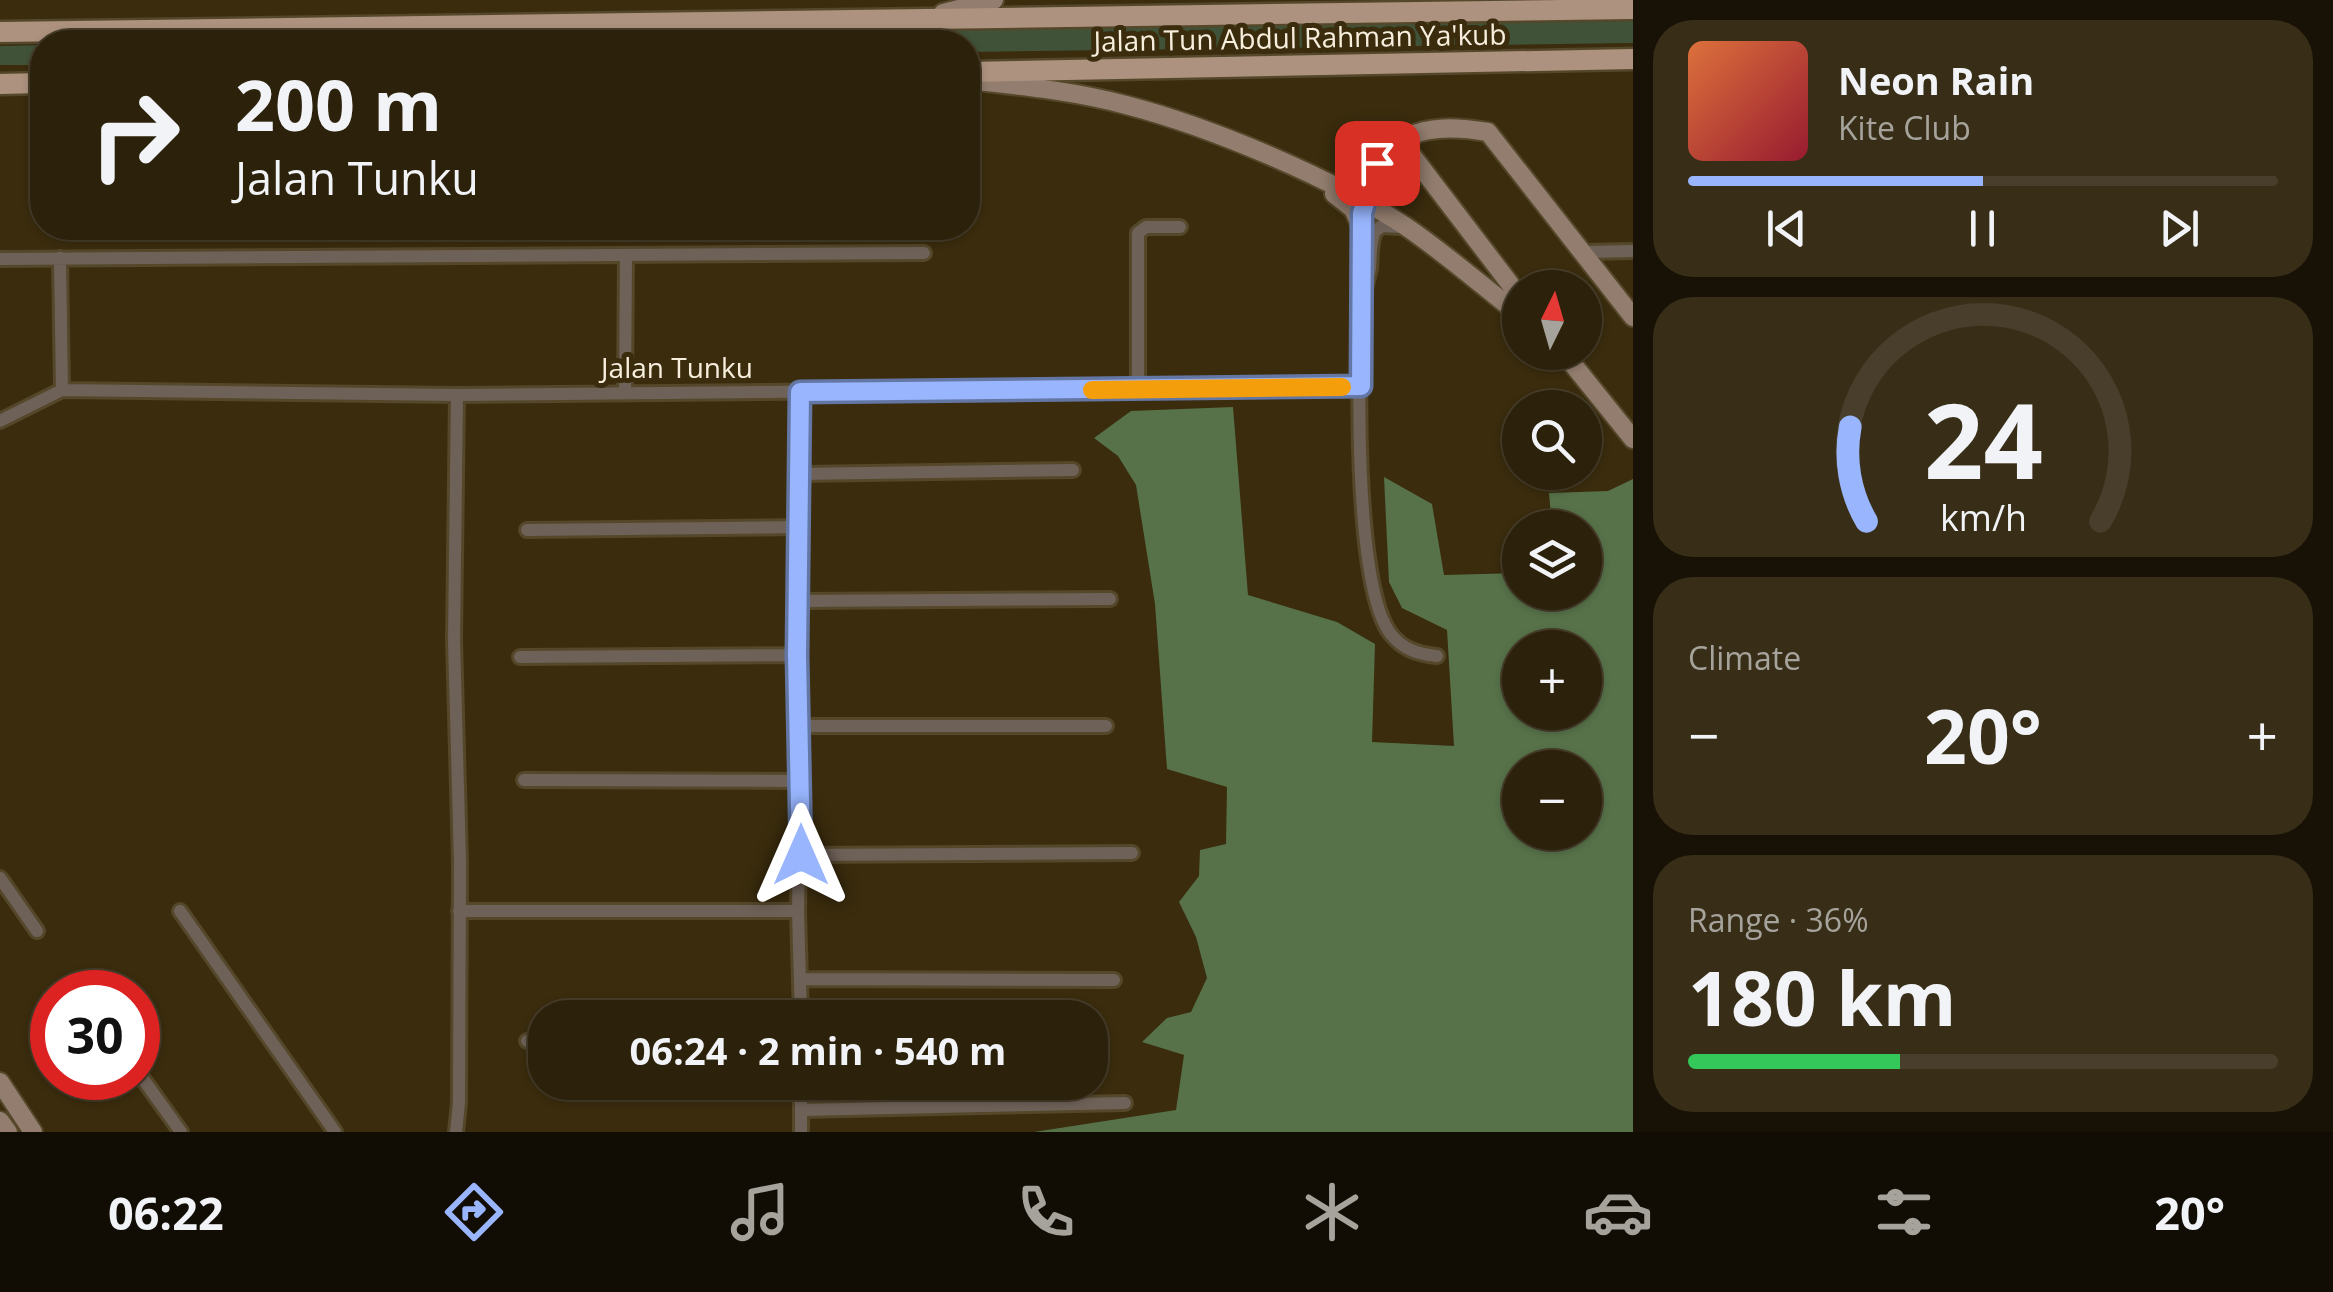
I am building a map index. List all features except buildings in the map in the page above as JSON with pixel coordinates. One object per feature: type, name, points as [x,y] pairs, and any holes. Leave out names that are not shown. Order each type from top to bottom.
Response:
[{"type":"main road","name":"Jalan Tun Abdul Rahman Ya'kub","points":[[180,30],[1633,9]]},
{"type":"main road","name":"Jalan Tun Abdul Rahman Ya'kub","points":[[0,32],[30,32]]},
{"type":"main road","name":"Jalan Tun Abdul Rahman Ya'kub","points":[[980,72],[1633,59]]},
{"type":"main road","points":[[0,84],[30,83]]},
{"type":"street","points":[[899,22],[994,0]]},
{"type":"street","points":[[980,81],[1061,91],[1128,105],[1272,158],[1365,202],[1408,228],[1502,301]]},
{"type":"street","points":[[1364,293],[1360,272],[1362,228],[1377,163],[1400,141],[1434,126],[1488,132],[1633,317]]},
{"type":"street","points":[[1400,141],[1502,274]]},
{"type":"street","points":[[1330,186],[1337,198],[1353,209],[1362,228]]},
{"type":"street","points":[[1408,228],[1390,225],[1375,231],[1364,293],[1361,386],[1365,536],[1375,598],[1390,632],[1418,654],[1436,656]]},
{"type":"street","points":[[1138,390],[1138,233],[1146,227],[1180,226]]},
{"type":"street","points":[[1584,252],[1633,251]]},
{"type":"street","points":[[0,259],[924,252]]},
{"type":"street","points":[[625,393],[626,257]]},
{"type":"street","points":[[60,258],[62,390]]},
{"type":"street","points":[[1577,370],[1633,439]]},
{"type":"street","name":"Jalan Tunku","points":[[0,421],[62,390],[458,394],[1361,386]]},
{"type":"street","points":[[800,392],[797,655],[801,726],[801,1000]]},
{"type":"street","points":[[456,1132],[460,1103],[454,640],[458,394]]},
{"type":"street","points":[[800,474],[1072,470]]},
{"type":"street","points":[[527,530],[800,527]]},
{"type":"street","points":[[800,601],[1110,598]]},
{"type":"street","points":[[520,657],[797,655]]},
{"type":"street","points":[[801,726],[1106,726]]},
{"type":"street","points":[[524,780],[801,781]]},
{"type":"street","points":[[801,855],[1132,853]]},
{"type":"street","points":[[0,878],[37,930]]},
{"type":"street","points":[[458,911],[798,910]]},
{"type":"street","points":[[180,911],[335,1132]]},
{"type":"street","points":[[801,979],[1114,980]]},
{"type":"street","points":[[0,1082],[33,1132]]},
{"type":"street","points":[[158,1100],[180,1132]]},
{"type":"street","points":[[801,1100],[801,1132]]},
{"type":"street","points":[[801,1110],[1125,1104]]},
{"type":"street","points":[[0,1121],[8,1132]]},
{"type":"green space","points":[[1633,20],[1633,43],[980,52],[980,30]]},
{"type":"green space","points":[[30,45],[30,65],[0,65],[0,46]]},
{"type":"green space","points":[[1233,407],[1248,595],[1337,622],[1375,644],[1372,742],[1454,746],[1447,630],[1402,608],[1389,582],[1384,477],[1432,504],[1444,575],[1502,573],[1502,610],[1602,610],[1602,510],[1550,510],[1549,493],[1608,491],[1633,479],[1633,1132],[1034,1132],[1176,1110],[1184,1055],[1142,1042],[1167,1018],[1191,1012],[1207,978],[1196,937],[1179,902],[1199,876],[1200,850],[1226,844],[1227,787],[1167,769],[1155,604],[1136,485],[1118,456],[1094,438],[1131,411]]},
{"type":"slow traffic","points":[[1092,390],[1342,387]]},
{"type":"route","points":[[801,855],[797,655],[800,392],[1361,386],[1362,213],[1377,163]]}]
